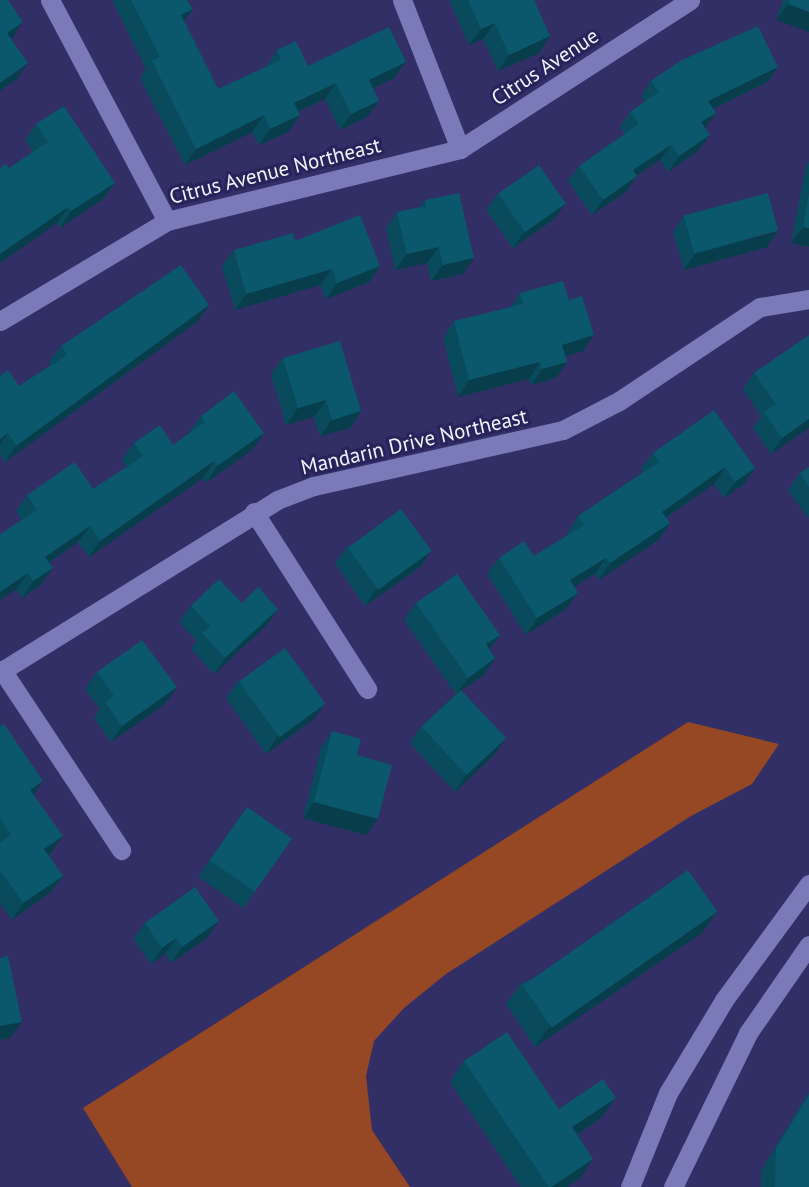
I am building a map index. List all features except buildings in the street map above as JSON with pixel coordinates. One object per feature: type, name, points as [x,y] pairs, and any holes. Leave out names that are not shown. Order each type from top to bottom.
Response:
[{"type":"street","points":[[50,0],[167,221]]},
{"type":"street","points":[[402,0],[460,149]]},
{"type":"street","name":"Citrus Avenue","points":[[460,149],[690,0]]},
{"type":"street","name":"Citrus Avenue Northeast","points":[[0,321],[167,221],[460,149]]},
{"type":"street","name":"Mandarin Drive Northeast","points":[[1,671],[254,512],[314,486],[563,430],[619,401],[760,307],[809,299]]},
{"type":"street","points":[[254,512],[367,689]]},
{"type":"street","points":[[1,671],[121,850]]},
{"type":"street","points":[[630,1187],[668,1093],[724,1000],[809,884]]},
{"type":"street","points":[[673,1187],[748,1033],[809,945]]},
{"type":"shaded area","points":[[688,722],[779,744],[752,784],[691,816],[446,974],[404,1008],[374,1041],[366,1076],[372,1130],[410,1187],[132,1187],[83,1108]]}]
